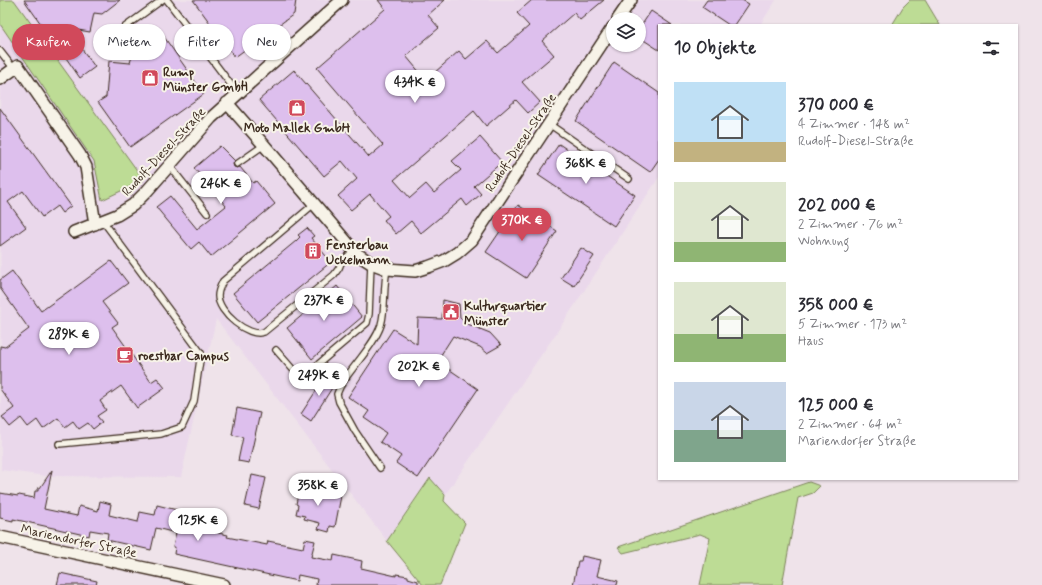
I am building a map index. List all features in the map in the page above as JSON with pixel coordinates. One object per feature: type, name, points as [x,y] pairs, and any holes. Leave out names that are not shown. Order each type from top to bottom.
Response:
[{"type":"street","name":"Rudolf-Diesel-Straße","points":[[74,232],[117,215],[133,205],[211,118],[238,94],[330,4],[342,0]]},
{"type":"street","points":[[623,12],[631,0]]},
{"type":"street","name":"Rudolf-Diesel-Straße","points":[[227,103],[357,254],[371,263],[387,269],[415,271],[444,261],[457,253],[472,240],[606,38]]},
{"type":"street","points":[[0,79],[18,66],[80,155],[86,167],[99,222]]},
{"type":"street","name":"Mariendorfer Straße","points":[[0,537],[224,585]]},
{"type":"lane","points":[[130,24],[162,0]]},
{"type":"lane","points":[[167,0],[238,94]]},
{"type":"lane","points":[[0,51],[14,69]]},
{"type":"lane","points":[[549,124],[630,179]]},
{"type":"lane","points":[[237,164],[264,145]]},
{"type":"lane","points":[[169,166],[208,213]]},
{"type":"lane","points":[[314,204],[223,281],[219,289],[218,297],[230,317],[248,331],[258,334],[264,332],[334,275],[340,268],[341,263],[354,250]]},
{"type":"lane","points":[[59,444],[161,434],[182,427],[194,401],[201,353],[99,222]]},
{"type":"lane","points":[[276,350],[296,373],[302,376],[366,323],[369,314],[369,280],[371,263]]},
{"type":"lane","points":[[380,468],[355,431],[339,402],[337,394],[345,379],[378,331],[383,312],[384,283],[387,269]]},
{"type":"shaded area","points":[[0,0],[776,0],[761,24],[658,24],[658,179],[557,332],[445,495],[429,478],[387,541],[216,319],[181,477],[46,476],[1,470]]},
{"type":"green space","points":[[0,0],[14,0],[31,24],[12,24],[12,41],[0,24]]},
{"type":"green space","points":[[910,0],[925,0],[939,24],[893,24],[903,7]]},
{"type":"green space","points":[[25,60],[57,60],[144,180],[102,200],[94,161]]},
{"type":"green space","points":[[430,478],[445,495],[444,501],[465,523],[440,585],[423,585],[387,541]]},
{"type":"green space","points":[[809,482],[820,486],[813,493],[798,498],[782,585],[700,585],[710,538],[700,534],[623,553],[618,547]]},
{"type":"building","points":[[24,0],[120,0],[102,14],[94,13],[90,32],[85,31],[85,24],[41,24]]},
{"type":"building","points":[[193,0],[296,0],[294,14],[280,24],[242,24],[242,52],[235,57],[234,24],[211,24]]},
{"type":"building","points":[[378,0],[445,0],[428,15],[439,28],[406,56],[426,80],[459,51],[466,59],[487,41],[498,53],[529,26],[517,13],[532,0],[604,0],[580,20],[574,13],[542,41],[554,55],[522,82],[540,102],[528,113],[516,100],[486,126],[474,111],[394,180],[410,198],[426,184],[434,193],[461,170],[452,161],[480,137],[502,162],[474,186],[481,194],[467,206],[462,199],[421,233],[411,221],[396,234],[384,220],[389,216],[370,194],[351,210],[338,196],[357,179],[342,161],[324,176],[259,100],[294,70],[369,157],[383,145],[317,68],[385,9]]},
{"type":"building","points":[[707,0],[742,0],[749,4],[736,24],[728,24],[702,7]]},
{"type":"building","points":[[651,11],[670,24],[658,24],[658,49],[646,42],[646,18]]},
{"type":"building","name":"Rump Münster GmbH","points":[[166,40],[174,51],[174,60],[180,60],[204,94],[130,147],[98,102],[106,97],[109,61],[130,63],[131,60],[166,60]]},
{"type":"building","points":[[85,53],[95,67],[80,78],[67,60],[85,60]]},
{"type":"building","points":[[614,62],[658,92],[658,160],[650,172],[576,121]]},
{"type":"building","points":[[0,108],[71,206],[62,213],[57,206],[42,217],[23,191],[8,202],[26,227],[0,246]]},
{"type":"building","points":[[559,144],[635,195],[614,226],[538,175]]},
{"type":"building","points":[[220,146],[235,161],[233,164],[234,167],[240,167],[253,183],[256,181],[275,204],[211,257],[199,242],[191,249],[156,207],[170,196],[197,229],[226,206],[194,168]]},
{"type":"building","points":[[518,205],[557,231],[526,278],[486,252]]},
{"type":"building","points":[[307,228],[314,236],[311,238],[331,262],[257,322],[233,293],[296,241],[300,237],[298,235]]},
{"type":"building","points":[[581,248],[594,256],[574,286],[561,278]]},
{"type":"building","points":[[111,261],[128,283],[102,302],[118,323],[112,327],[151,382],[157,378],[165,388],[137,408],[121,386],[100,401],[106,410],[97,416],[102,422],[93,429],[88,423],[79,429],[73,421],[65,427],[58,418],[43,429],[37,420],[28,427],[21,418],[10,427],[2,417],[14,408],[0,389],[0,346],[5,347],[29,329],[0,288],[0,280],[12,271],[41,311]]},
{"type":"building","points":[[337,286],[362,317],[312,359],[287,328]]},
{"type":"building","points":[[443,300],[459,304],[460,317],[465,323],[490,333],[501,345],[487,353],[480,347],[453,336],[437,361],[478,389],[418,478],[396,463],[401,456],[380,442],[386,433],[364,418],[369,411],[348,397],[393,329],[417,344],[418,318],[442,319]]},
{"type":"building","points":[[327,374],[337,380],[311,421],[301,414]]},
{"type":"building","points":[[237,408],[260,413],[249,463],[238,461],[243,437],[232,435]]},
{"type":"building","points":[[52,470],[44,509],[77,516],[79,506],[98,511],[100,501],[111,504],[109,515],[138,522],[140,512],[155,515],[157,505],[181,511],[179,519],[206,525],[204,530],[228,535],[227,537],[267,545],[268,541],[303,548],[305,539],[315,541],[311,557],[333,561],[334,555],[362,561],[361,568],[396,576],[396,574],[408,576],[408,578],[418,581],[418,585],[316,585],[317,579],[298,575],[297,581],[174,554],[175,547],[173,547],[176,533],[156,528],[151,550],[107,540],[108,533],[90,530],[89,536],[13,519],[13,521],[0,518],[0,493],[34,498],[35,491],[38,491],[38,488],[40,488]]},
{"type":"building","points":[[252,475],[266,478],[259,509],[245,506]]},
{"type":"building","points":[[300,485],[321,490],[321,492],[341,496],[335,527],[330,526],[329,532],[318,529],[320,523],[304,519],[305,516],[296,514],[298,505],[296,504]]},
{"type":"building","points":[[582,556],[601,560],[597,576],[618,581],[617,585],[573,585],[578,561],[581,561]]},
{"type":"building","points":[[60,573],[97,581],[96,585],[57,585]]},
{"type":"place","name":"Rump Münster GmbH","points":[[150,78]]},
{"type":"place","name":"Moto Mallek GmbH","points":[[297,108]]},
{"type":"place","name":"Fensterbau Uckelmann","points":[[313,251]]},
{"type":"place","name":"Kulturquartier Münster","points":[[451,312]]},
{"type":"place","name":"roestbar Campus","points":[[125,355]]}]
